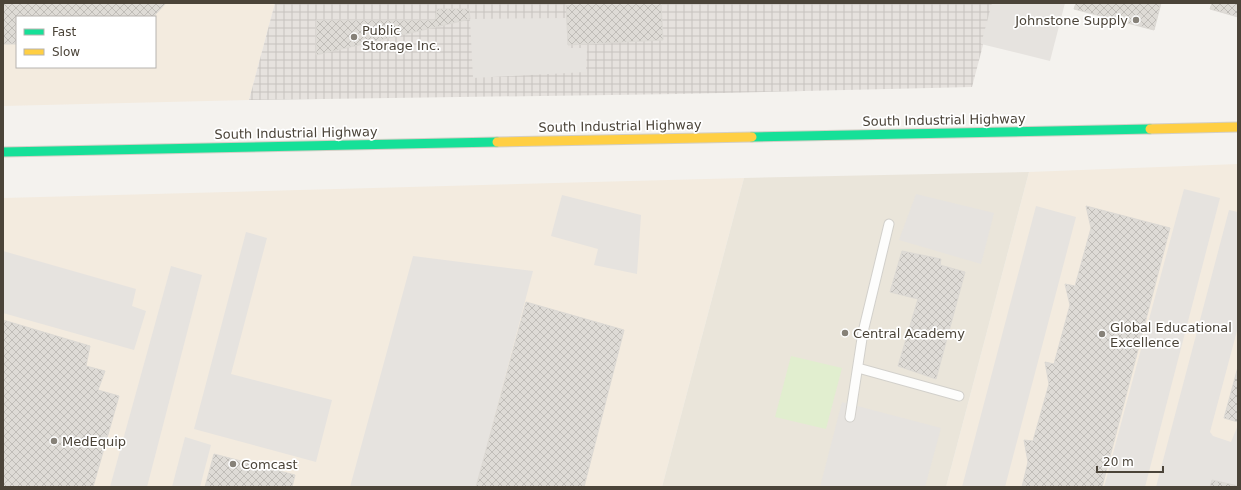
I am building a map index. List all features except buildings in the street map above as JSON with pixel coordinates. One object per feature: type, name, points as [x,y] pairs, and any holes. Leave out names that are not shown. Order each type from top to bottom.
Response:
[{"type":"street","name":"South Industrial Highway","points":[[3,152],[1238,127]]},
{"type":"lane","points":[[850,417],[863,332],[889,224]]},
{"type":"lane","points":[[858,368],[959,396]]},
{"type":"shaded area","points":[[3,3],[275,3],[249,100],[3,106]]},
{"type":"shaded area","points":[[275,3],[994,3],[972,87],[678,94],[249,100]]},
{"type":"shaded area","points":[[992,3],[1065,3],[1050,61],[981,44]]},
{"type":"shaded area","points":[[567,18],[568,48],[587,48],[586,72],[473,78],[470,19]]},
{"type":"shaded area","points":[[1238,164],[1238,487],[946,487],[1029,172]]},
{"type":"shaded area","name":"Central Academy","points":[[1029,172],[946,487],[662,487],[744,178]]},
{"type":"shaded area","points":[[744,178],[662,487],[3,487],[3,198]]},
{"type":"shaded area","points":[[1184,189],[1220,198],[1145,487],[1104,487]]},
{"type":"shaded area","points":[[916,194],[994,213],[981,264],[899,240]]},
{"type":"shaded area","points":[[562,195],[641,215],[637,274],[594,265],[598,249],[551,236]]},
{"type":"shaded area","points":[[1036,206],[1076,217],[1005,487],[962,487]]},
{"type":"shaded area","points":[[1229,210],[1238,212],[1238,327],[1210,432],[1213,436],[1231,442],[1238,425],[1238,486],[1213,480],[1210,487],[1156,487]]},
{"type":"shaded area","points":[[246,232],[267,238],[231,374],[332,400],[316,462],[194,429]]},
{"type":"shaded area","points":[[3,251],[136,289],[132,306],[146,311],[134,350],[3,313]]},
{"type":"shaded area","points":[[413,256],[533,271],[476,487],[350,487]]},
{"type":"shaded area","points":[[171,266],[202,275],[147,487],[110,487]]},
{"type":"shaded area","points":[[842,402],[941,428],[925,487],[820,487]]},
{"type":"shaded area","points":[[185,437],[211,445],[200,487],[172,487]]},
{"type":"green space","points":[[791,356],[842,368],[826,429],[775,417]]},
{"type":"traffic: fast","points":[[752,137],[1150,129]]},
{"type":"traffic: fast","points":[[3,152],[497,142]]},
{"type":"traffic: slow","points":[[1150,129],[1238,127]]},
{"type":"traffic: slow","points":[[497,142],[752,137]]},
{"type":"place","name":"Johnstone Supply","points":[[1136,20]]},
{"type":"place","name":"Public Storage Inc.","points":[[354,37]]},
{"type":"place","name":"Central Academy","points":[[845,333]]},
{"type":"place","name":"Global Educational Excellence","points":[[1102,334]]},
{"type":"place","name":"MedEquip","points":[[54,441]]},
{"type":"place","name":"Comcast","points":[[233,464]]}]
